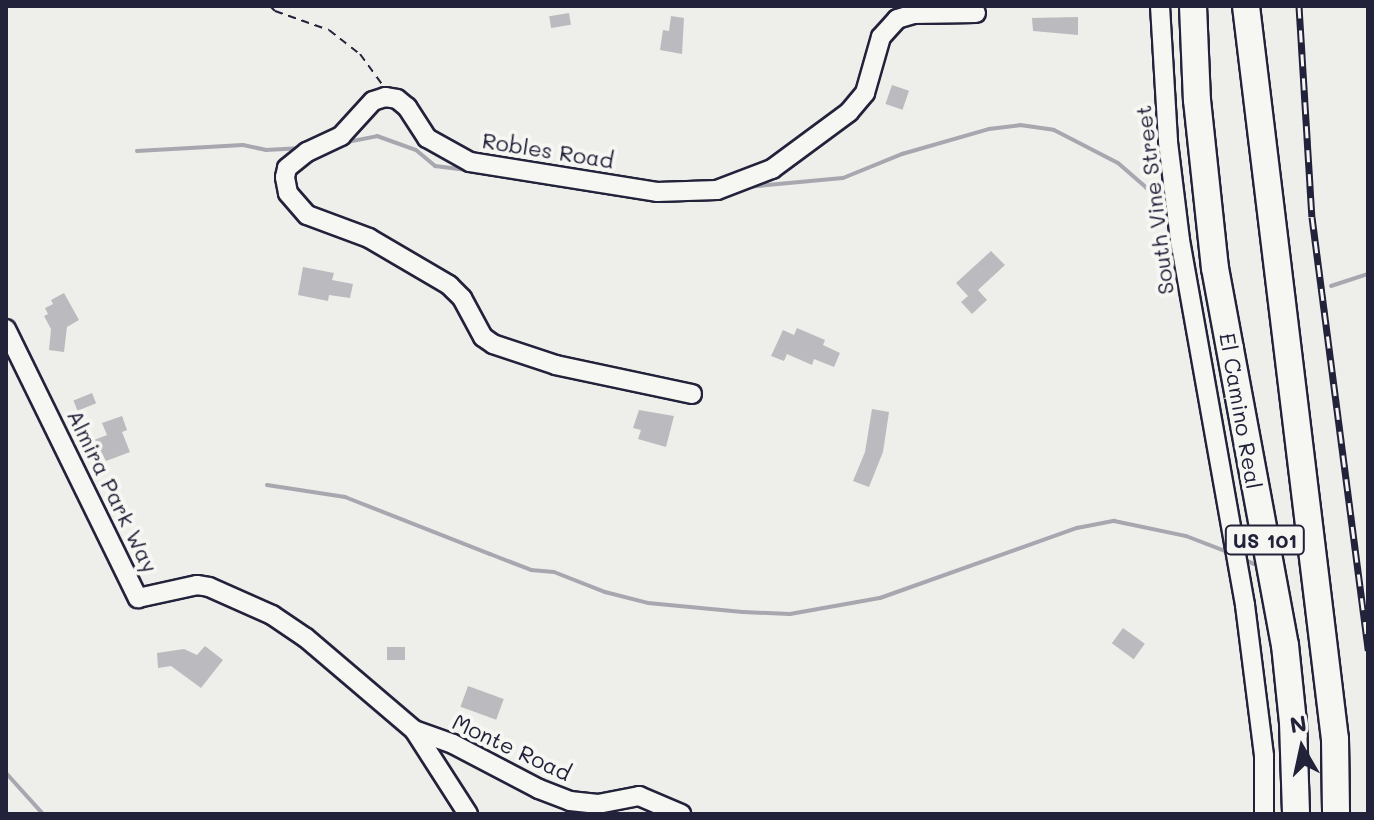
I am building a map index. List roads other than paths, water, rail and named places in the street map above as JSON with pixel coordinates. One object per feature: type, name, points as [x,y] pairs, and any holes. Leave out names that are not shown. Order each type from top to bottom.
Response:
[{"type":"highway","name":"El Camino Real","points":[[1193,6],[1197,100],[1215,268],[1285,645],[1293,722],[1296,814]]},
{"type":"highway","name":"US 101","points":[[1246,6],[1335,739],[1336,814]]},
{"type":"street","name":"South Vine Street","points":[[1160,6],[1168,142],[1181,246],[1237,559],[1259,710],[1264,814]]},
{"type":"street","name":"Robles Road","points":[[692,394],[556,365],[493,344],[483,337],[462,298],[449,285],[369,238],[307,215],[293,201],[285,177],[287,168],[307,152],[329,143],[352,127],[373,101],[385,97],[397,99],[407,107],[427,138],[470,162],[657,192],[717,190],[772,169],[849,112],[865,93],[881,37],[897,19],[913,14],[976,13]]},
{"type":"street","name":"Almira Park Way","points":[[6,329],[138,598],[197,585],[229,594],[306,638],[414,730]]},
{"type":"street","points":[[414,730],[468,814]]},
{"type":"street","name":"Monte Road","points":[[414,730],[453,744],[539,789],[570,801],[598,804],[639,796],[681,814]]},
{"type":"waterway","points":[[747,187],[843,178],[902,154],[989,129],[1020,125],[1054,130],[1118,163],[1146,187],[1165,213]]},
{"type":"waterway","points":[[342,143],[377,136],[416,150],[435,166],[469,170]]},
{"type":"waterway","points":[[137,151],[243,145],[266,150],[302,148]]},
{"type":"waterway","points":[[568,186],[618,195]]},
{"type":"waterway","points":[[1331,286],[1368,274]]},
{"type":"waterway","points":[[267,485],[345,497],[531,570],[554,572],[605,592],[648,603],[743,612],[790,614],[880,598],[1077,528],[1114,521],[1186,536],[1230,553]]},
{"type":"waterway","points":[[1241,558],[1254,564]]},
{"type":"waterway","points":[[6,773],[43,814]]},
{"type":"railway","points":[[1299,6],[1312,217],[1368,650]]}]
